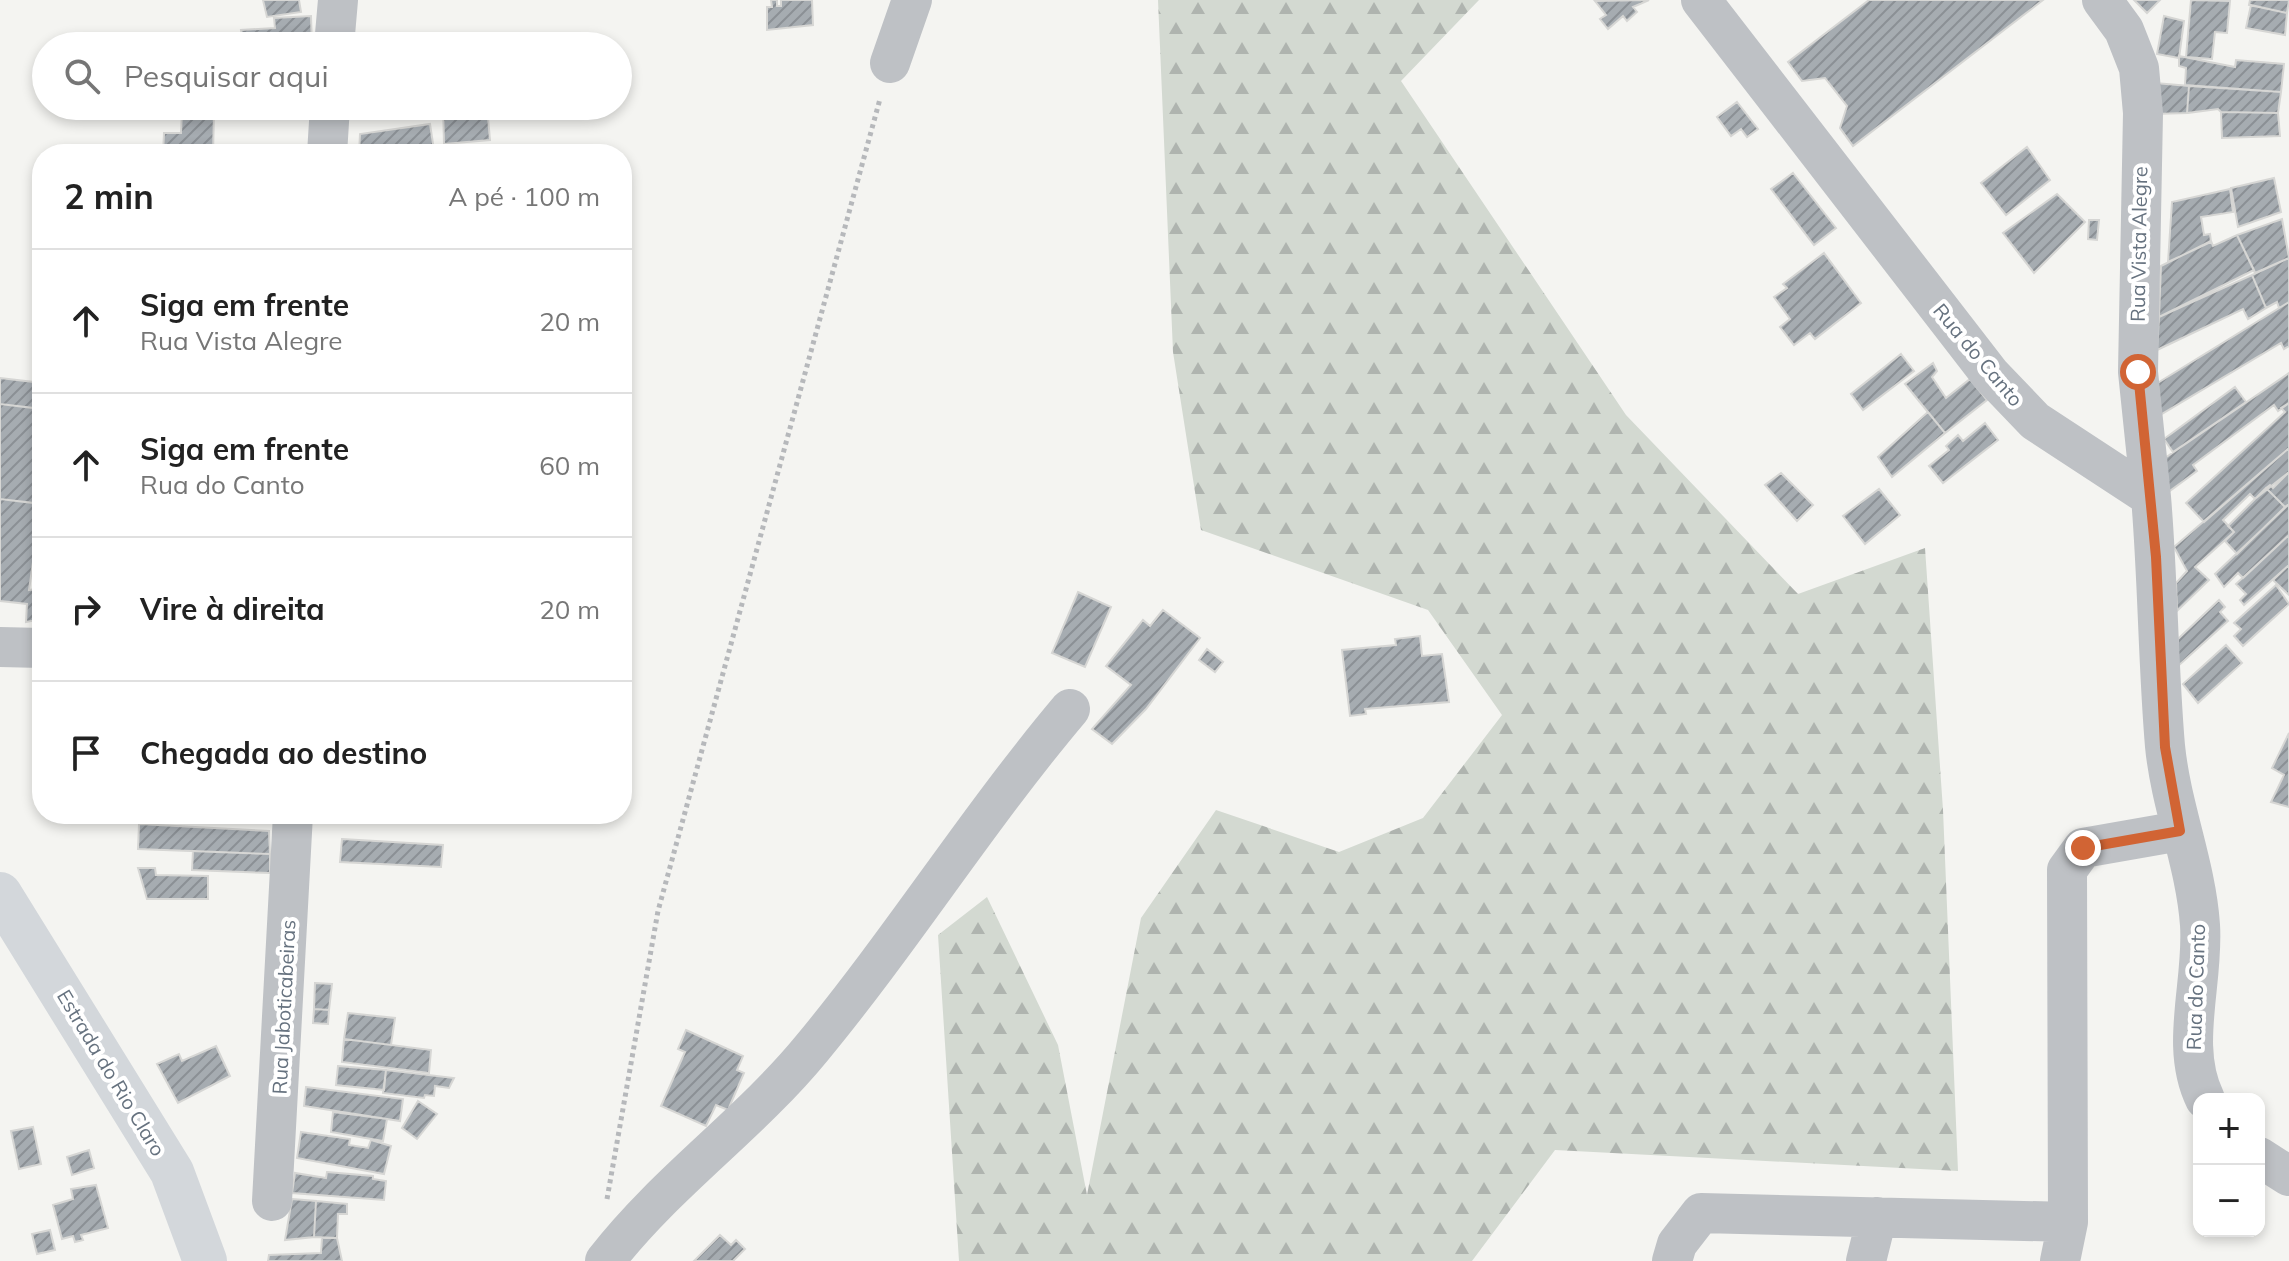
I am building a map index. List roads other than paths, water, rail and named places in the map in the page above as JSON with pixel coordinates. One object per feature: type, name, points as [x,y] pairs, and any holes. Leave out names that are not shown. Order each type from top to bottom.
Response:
[{"type":"main road","name":"Estrada do Rio Claro","points":[[0,894],[172,1172],[205,1261]]},
{"type":"street","points":[[335,32],[338,0]]},
{"type":"street","points":[[890,63],[912,0]]},
{"type":"street","name":"Rua do Canto","points":[[1701,0],[1990,374],[2035,421],[2151,497],[2165,747],[2180,831],[2198,901],[2201,974],[2193,1054],[2195,1079],[2202,1093]]},
{"type":"street","name":"Rua Vista Alegre","points":[[2102,0],[2124,30],[2139,68],[2143,113],[2138,372],[2151,497]]},
{"type":"street","points":[[328,144],[329,120]]},
{"type":"street","points":[[0,647],[32,648]]},
{"type":"street","points":[[605,1261],[667,1191],[738,1126],[810,1051],[871,974],[981,819],[1070,709]]},
{"type":"street","name":"Rua Jaboticabeiras","points":[[272,1201],[292,824]]},
{"type":"street","points":[[2060,1261],[2068,1222],[2067,870],[2083,848],[2180,831]]},
{"type":"street","points":[[2265,1161],[2289,1176]]},
{"type":"street","points":[[1672,1261],[1677,1244],[1701,1213],[2068,1222]]},
{"type":"street","points":[[1866,1261],[1877,1217]]}]
